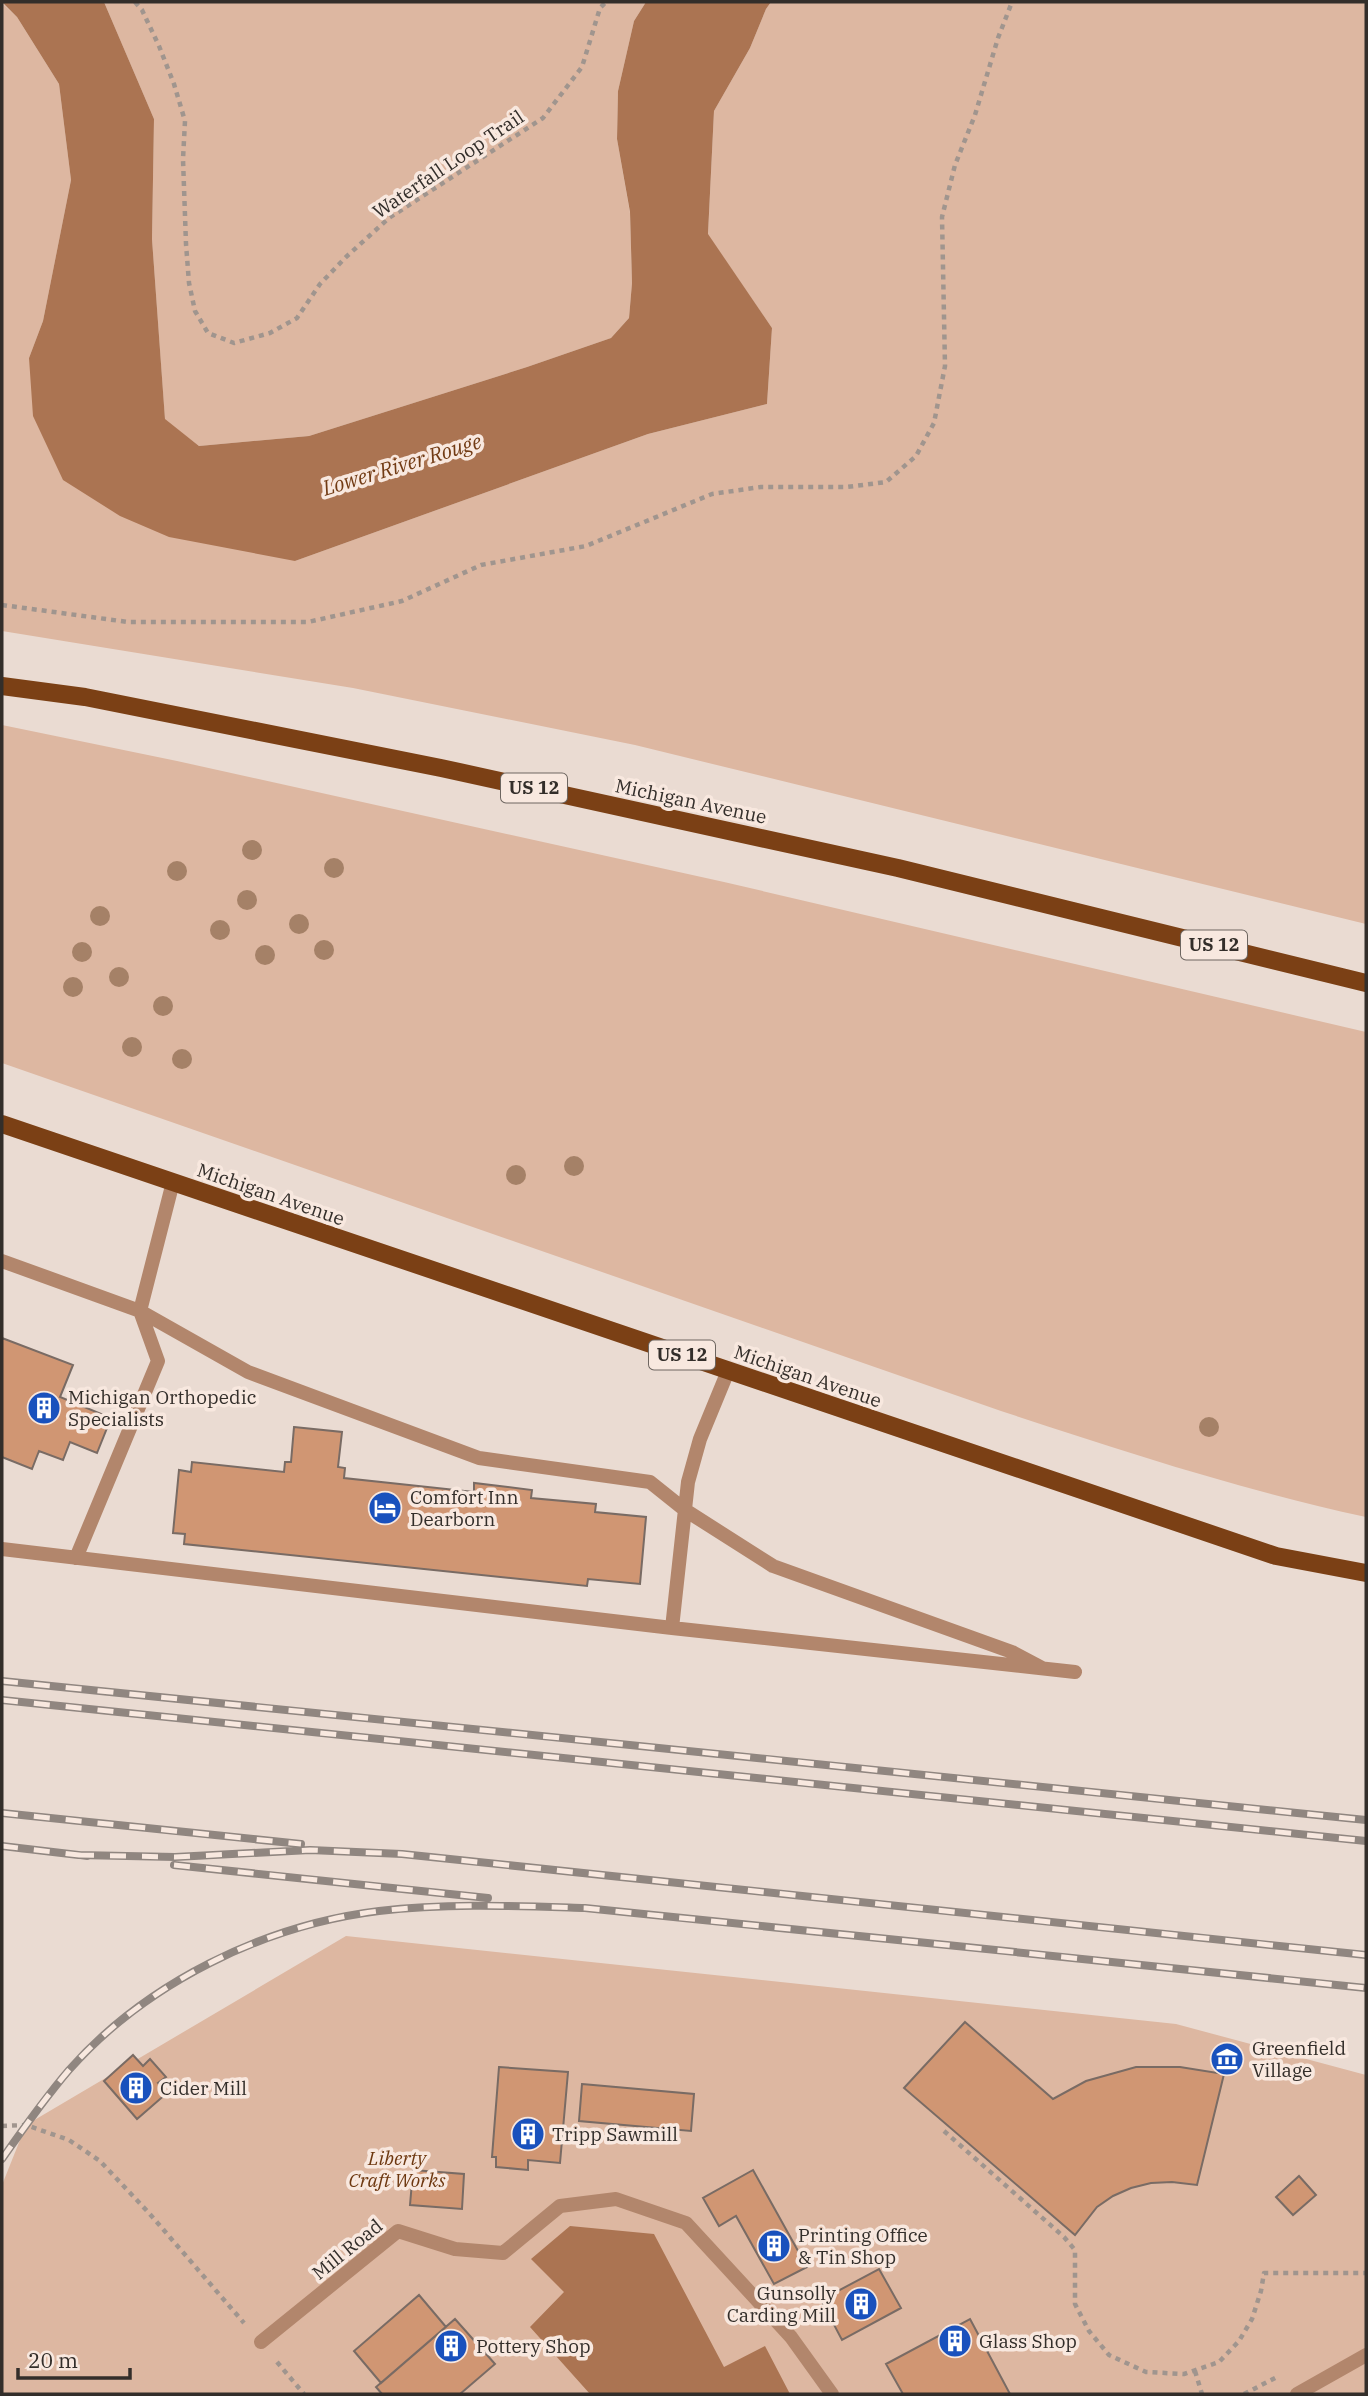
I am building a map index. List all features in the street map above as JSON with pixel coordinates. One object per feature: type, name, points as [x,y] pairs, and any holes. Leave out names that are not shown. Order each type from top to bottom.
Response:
[{"type":"main road","name":"Michigan Avenue","points":[[2,686],[85,698],[441,768],[898,868],[1366,983]]},
{"type":"main road","name":"Michigan Avenue","points":[[2,1124],[1276,1556],[1366,1573]]},
{"type":"street","points":[[76,1558],[158,1361],[140,1311],[173,1182]]},
{"type":"street","points":[[2,1261],[140,1311],[248,1372],[478,1458],[650,1482],[685,1510],[773,1566],[1012,1652],[1042,1668]]},
{"type":"street","points":[[672,1628],[688,1482],[700,1439],[728,1371]]},
{"type":"street","points":[[2,1549],[672,1628],[1075,1672]]},
{"type":"street","name":"Mill Road","points":[[261,2342],[398,2231],[455,2249],[503,2253],[560,2206],[616,2199],[686,2223],[791,2337],[832,2394]]},
{"type":"street","points":[[1297,2394],[1366,2355]]},
{"type":"path","name":"Waterfall Loop Trail","points":[[135,2],[142,10],[159,46],[185,121],[183,159],[186,244],[189,283],[195,311],[208,334],[234,343],[270,333],[297,318],[320,284],[389,218],[543,118],[582,67],[600,8],[606,2]]},
{"type":"path","points":[[2,605],[128,622],[307,622],[402,601],[481,565],[586,546],[712,494],[761,487],[847,487],[886,482],[916,456],[934,423],[945,366],[942,217],[954,165],[975,115],[998,38],[1012,2]]},
{"type":"path","points":[[2,2126],[26,2125],[69,2140],[100,2161],[149,2213],[304,2394]]},
{"type":"path","points":[[944,2131],[1064,2237],[1075,2250],[1075,2304],[1089,2331],[1109,2355],[1146,2372],[1184,2374],[1219,2362],[1239,2341],[1252,2319],[1264,2273],[1366,2273]]},
{"type":"path","points":[[1195,2371],[1202,2394]]},
{"type":"green space","points":[[104,2],[646,2],[634,21],[618,91],[617,139],[630,213],[632,283],[629,318],[611,338],[309,436],[199,446],[165,420],[152,239],[154,119]]},
{"type":"green space","points":[[771,2],[1366,2],[1366,924],[635,745],[353,688],[2,631],[2,3],[17,17],[59,84],[71,180],[43,321],[29,358],[295,561],[648,434],[767,404],[772,328],[708,235],[714,111],[750,48]]},
{"type":"green space","points":[[2,725],[724,882],[1366,1032],[1366,1517],[1228,1482],[1001,1411],[2,1063]]},
{"type":"green space","name":"Liberty Craft Works","points":[[346,1936],[1176,2024],[1366,2075],[1366,2394],[2,2394],[2,2185],[26,2125]]},
{"type":"water","name":"Lower River Rouge","points":[[2,2],[104,2],[154,119],[152,239],[165,419],[199,446],[309,436],[611,338],[629,318],[632,283],[630,212],[617,139],[618,91],[634,21],[646,2],[771,2],[750,48],[714,111],[708,234],[772,328],[767,404],[648,434],[295,561],[169,537],[120,516],[63,480],[33,416],[29,358],[43,321],[71,180],[59,84],[17,17]]},
{"type":"water","points":[[570,2226],[654,2234],[724,2367],[765,2346],[790,2394],[590,2394],[530,2327],[564,2292],[531,2259]]},
{"type":"building","name":"Michigan Orthopedic Specialists","points":[[2,1338],[73,1365],[60,1397],[111,1418],[97,1453],[70,1442],[63,1460],[39,1451],[32,1469],[2,1457]]},
{"type":"building","name":"Comfort Inn Dearborn","points":[[294,1427],[342,1432],[338,1467],[345,1468],[344,1478],[474,1492],[474,1483],[532,1490],[531,1498],[596,1504],[595,1512],[646,1517],[640,1584],[588,1579],[587,1586],[184,1544],[185,1534],[173,1533],[179,1470],[191,1472],[192,1462],[284,1472],[285,1462],[291,1462]]},
{"type":"building","points":[[965,2022],[1053,2099],[1086,2081],[1136,2067],[1180,2067],[1224,2074],[1197,2185],[1172,2182],[1131,2188],[1097,2207],[1075,2235],[904,2088]]},
{"type":"building","name":"Cider Mill","points":[[133,2055],[143,2066],[150,2059],[166,2077],[158,2083],[167,2093],[137,2119],[104,2081]]},
{"type":"building","name":"Tripp Sawmill","points":[[499,2067],[568,2072],[560,2163],[528,2160],[528,2170],[496,2167],[496,2157],[492,2157]]},
{"type":"building","points":[[582,2084],[694,2094],[691,2131],[579,2121]]},
{"type":"building","points":[[413,2170],[464,2174],[462,2209],[410,2205]]},
{"type":"building","name":"Printing Office & Tin Shop","points":[[753,2170],[807,2267],[774,2284],[736,2216],[719,2226],[703,2198]]},
{"type":"building","points":[[1299,2176],[1316,2195],[1293,2215],[1276,2197]]},
{"type":"building","name":"Gunsolly Carding Mill","points":[[879,2269],[901,2308],[842,2340],[821,2300]]},
{"type":"building","name":"Pottery Shop","points":[[419,2295],[446,2327],[381,2383],[354,2351]]},
{"type":"building","name":"Pottery Shop","points":[[455,2319],[495,2364],[460,2394],[382,2394],[376,2387]]},
{"type":"building","name":"Glass Shop","points":[[970,2319],[1010,2394],[903,2394],[886,2364]]},
{"type":"railway","points":[[2,1681],[1366,1820]]},
{"type":"railway","points":[[2,1700],[1366,1841]]},
{"type":"railway","points":[[2,1813],[301,1844]]},
{"type":"railway","points":[[2,1846],[87,1856]]},
{"type":"railway","points":[[78,1855],[175,1857],[310,1850],[402,1854],[1366,1955]]},
{"type":"railway","points":[[174,1865],[488,1898]]},
{"type":"railway","points":[[2,2159],[69,2070],[134,2010],[171,1985],[210,1963],[293,1930],[336,1918],[379,1911],[456,1906],[585,1908],[1366,1988]]},
{"type":"place","name":"Michigan Orthopedic Specialists","points":[[44,1408]]},
{"type":"place","name":"Comfort Inn Dearborn","points":[[385,1508]]},
{"type":"place","name":"Greenfield Village","points":[[1227,2059]]},
{"type":"place","name":"Cider Mill","points":[[136,2088]]},
{"type":"place","name":"Tripp Sawmill","points":[[528,2134]]},
{"type":"place","name":"Printing Office & Tin Shop","points":[[774,2246]]},
{"type":"place","name":"Gunsolly Carding Mill","points":[[861,2304]]},
{"type":"place","name":"Glass Shop","points":[[955,2341]]},
{"type":"place","name":"Pottery Shop","points":[[451,2346]]}]
